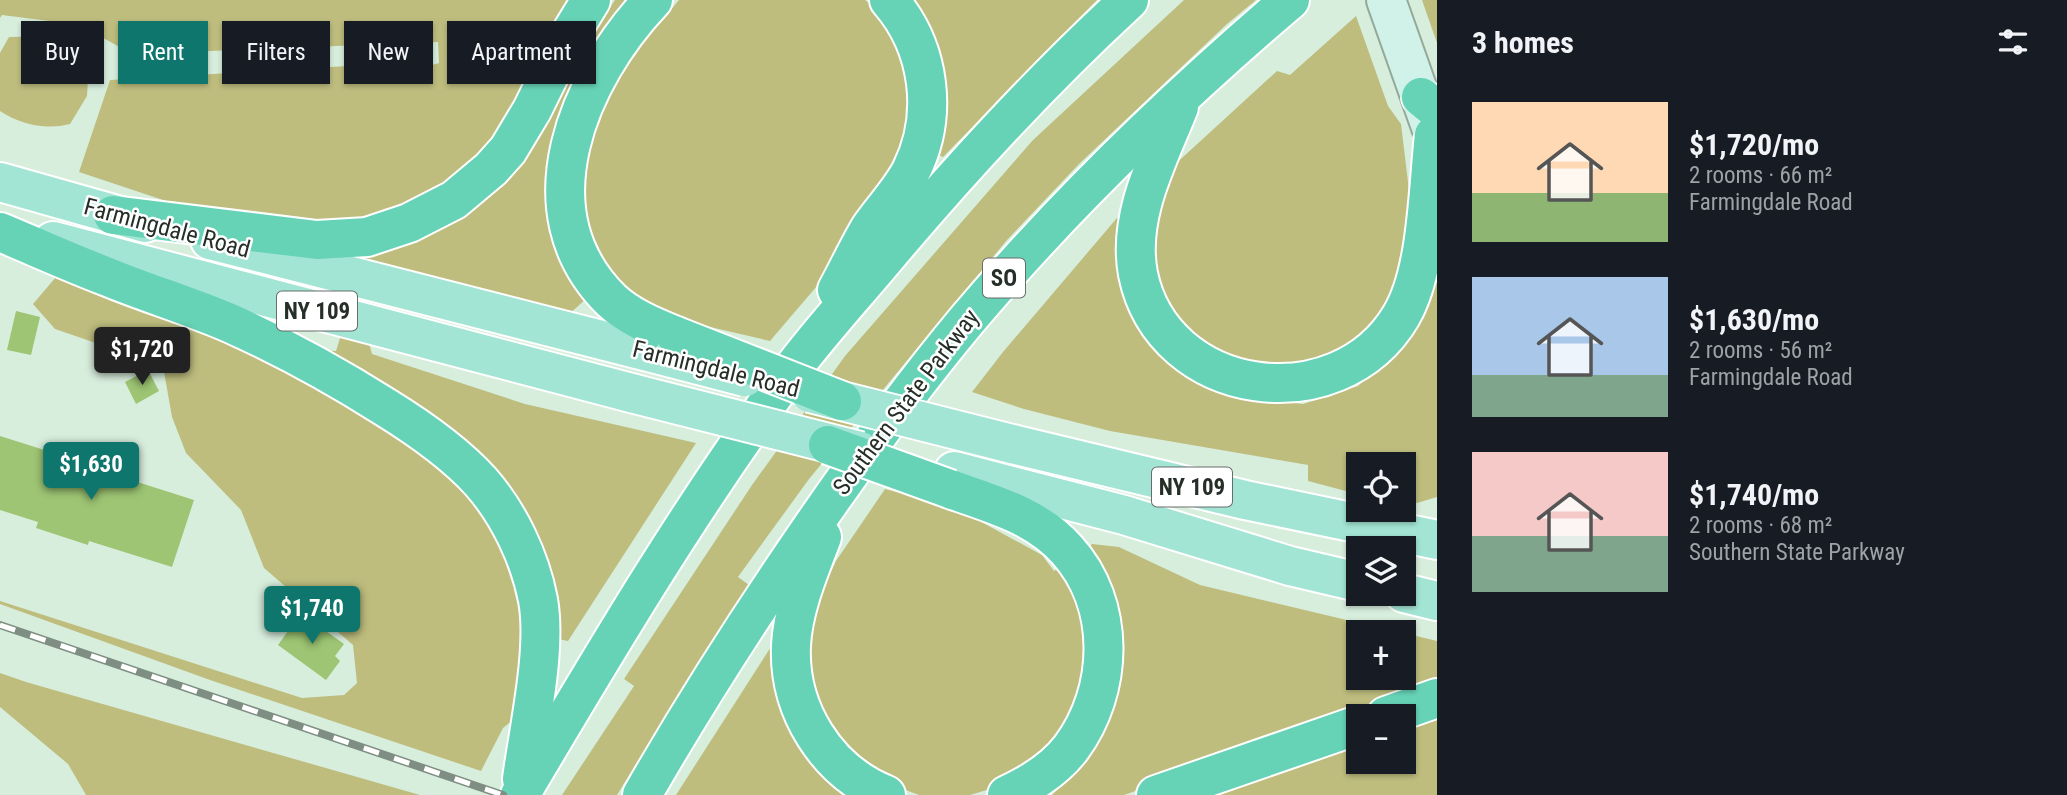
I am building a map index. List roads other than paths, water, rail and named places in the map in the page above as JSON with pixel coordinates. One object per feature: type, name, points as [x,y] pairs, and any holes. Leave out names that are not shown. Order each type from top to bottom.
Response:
[{"type":"highway","points":[[113,215],[317,240],[367,237],[409,223],[454,200],[473,186],[508,150],[526,122],[566,41],[591,0]]},
{"type":"highway","points":[[653,0],[619,38],[581,111],[568,155],[565,198],[572,237],[591,275],[602,289],[626,312],[674,347],[842,401]]},
{"type":"highway","points":[[519,795],[625,619],[795,366],[870,229],[911,170],[924,134],[928,95],[921,59],[906,24],[889,0]]},
{"type":"highway","points":[[795,366],[935,199],[1003,123],[1129,0]]},
{"type":"highway","name":"Southern State Parkway","points":[[642,795],[781,571],[904,399],[968,319],[1037,241],[1185,92],[1290,0]]},
{"type":"highway","points":[[1185,92],[1146,190],[1139,219],[1138,274],[1153,314],[1175,341],[1208,367],[1245,381],[1283,384],[1320,377],[1357,360],[1388,334],[1408,303],[1415,284],[1424,239],[1428,112]]},
{"type":"highway","points":[[0,230],[109,278],[199,310],[303,359],[403,418],[462,463],[480,481],[498,503],[525,557],[540,618],[539,658],[519,795]]},
{"type":"highway","points":[[828,445],[952,480],[1017,513],[1050,534],[1080,565],[1089,582],[1101,618],[1104,639],[1101,677],[1089,715],[1070,750],[1055,765],[1036,780],[1007,795]]},
{"type":"highway","points":[[844,481],[799,602],[791,645],[792,667],[800,708],[822,747],[856,780],[886,795]]},
{"type":"highway","points":[[1416,705],[1437,698]]},
{"type":"highway","points":[[1156,795],[1346,729]]},
{"type":"main road","points":[[1387,0],[1428,112]]},
{"type":"main road","name":"Farmingdale Road","points":[[0,182],[113,215],[674,347]]},
{"type":"main road","name":"Farmingdale Road","points":[[0,230],[828,445]]},
{"type":"main road","name":"NY 109","points":[[842,401],[1196,488],[1437,540]]},
{"type":"main road","name":"NY 109","points":[[952,480],[1124,515],[1290,566],[1346,579]]},
{"type":"main road","points":[[1372,527],[1437,509]]},
{"type":"main road","points":[[1416,596],[1437,601]]},
{"type":"railway","points":[[0,625],[503,795]]}]
